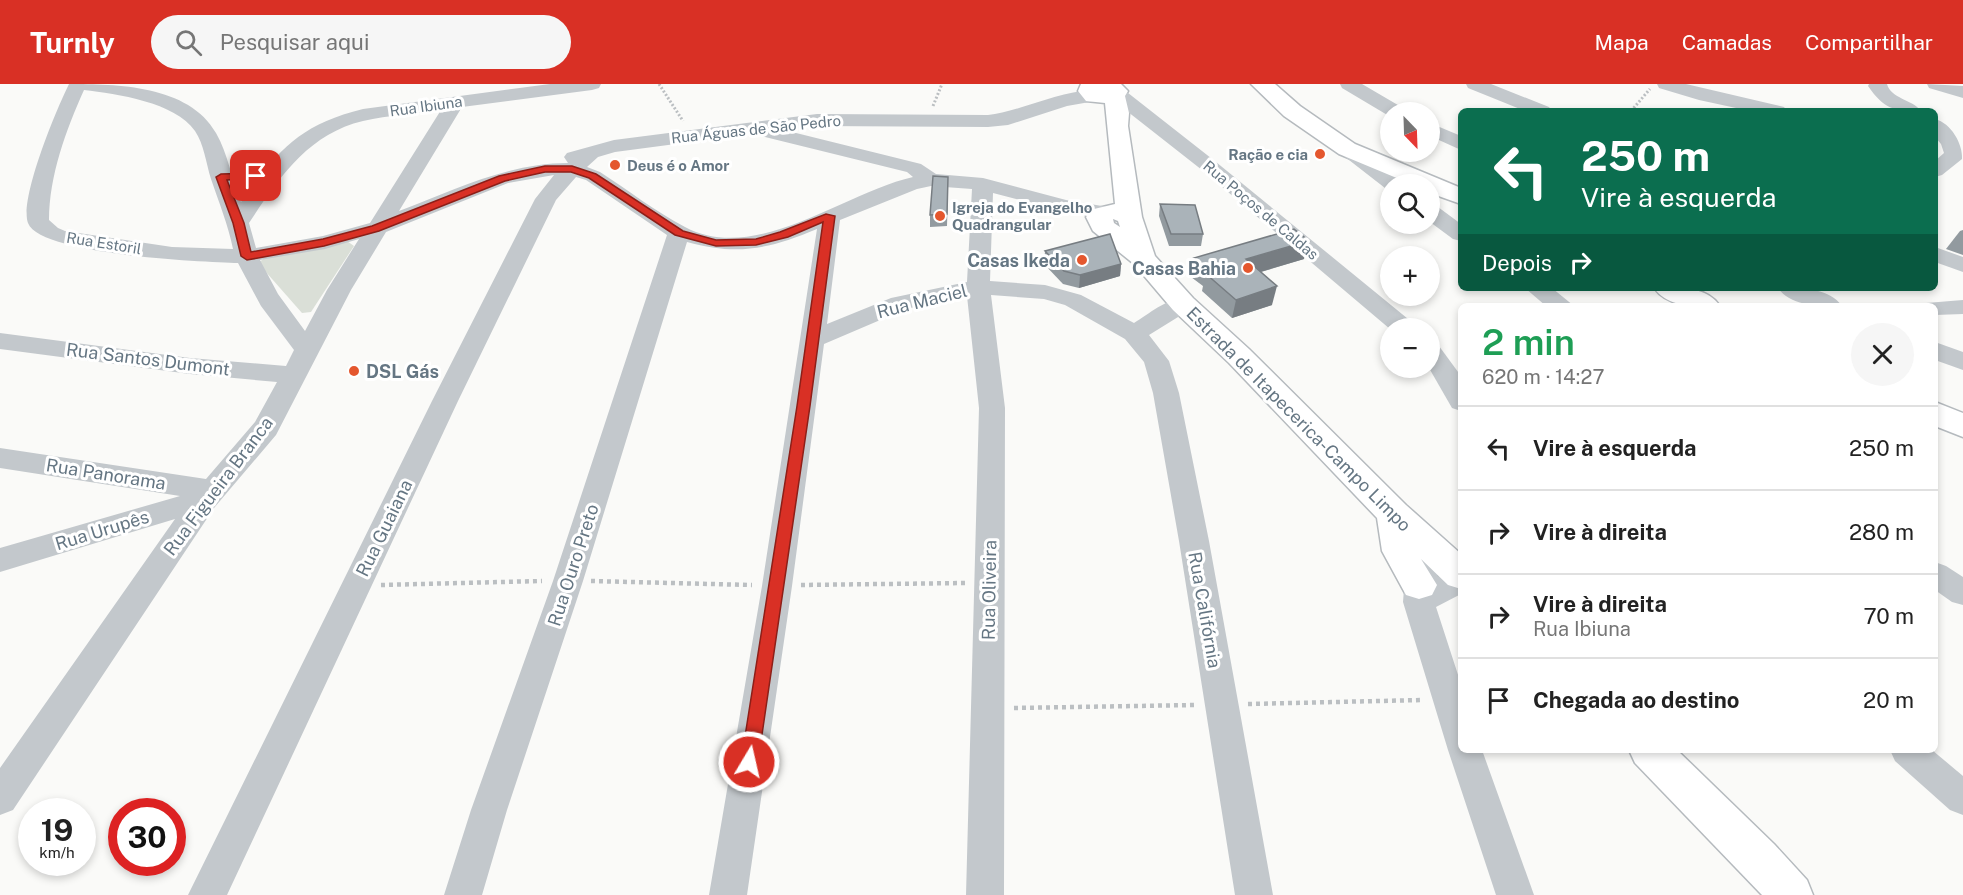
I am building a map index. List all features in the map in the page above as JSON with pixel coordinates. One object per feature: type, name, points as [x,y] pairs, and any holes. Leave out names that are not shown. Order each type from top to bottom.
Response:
[{"type":"main road","points":[[1262,84],[1292,111],[1347,149],[1458,196]]},
{"type":"main road","points":[[1102,90],[1118,132],[1124,184],[1114,219]]},
{"type":"main road","name":"Estrada de Itapecerica-Campo Limpo","points":[[1114,219],[1143,258],[1183,304],[1239,356],[1394,514],[1458,574]]},
{"type":"main road","points":[[1674,291],[1700,303]]},
{"type":"main road","points":[[1938,414],[1963,426]]},
{"type":"main road","points":[[1394,514],[1395,542],[1419,593]]},
{"type":"main road","points":[[1652,753],[1759,859],[1791,895]]},
{"type":"street","points":[[79,84],[158,101],[182,110],[202,126],[237,177],[238,223],[247,256],[278,314],[307,349]]},
{"type":"street","name":"Rua Estoril","points":[[79,84],[59,126],[37,208],[38,222],[50,233],[96,244],[190,255],[247,256]]},
{"type":"street","points":[[101,87],[125,84]]},
{"type":"street","points":[[158,101],[159,93],[172,84]]},
{"type":"street","name":"Rua Ibiuna","points":[[238,223],[277,168],[296,147],[328,124],[363,115],[592,84]]},
{"type":"street","points":[[1349,84],[1380,102]]},
{"type":"street","points":[[1475,84],[1535,108]]},
{"type":"street","points":[[1666,84],[1706,96],[1764,108]]},
{"type":"street","points":[[1878,84],[1877,86],[1886,98],[1905,108]]},
{"type":"street","points":[[1936,84],[1963,92]]},
{"type":"street","name":"Rua Águas de São Pedro","points":[[247,256],[324,242],[376,228],[472,191],[493,187],[560,165],[692,136],[842,118],[988,122],[1023,115],[1102,90]]},
{"type":"street","name":"Rua Poços de Caldas","points":[[1102,90],[1157,124],[1392,318]]},
{"type":"street","name":"Rua Figueira Branca","points":[[0,798],[208,495],[266,428],[296,375],[307,349],[376,228],[456,102]]},
{"type":"street","points":[[1118,132],[1157,124]]},
{"type":"street","points":[[1938,128],[1951,143],[1959,157]]},
{"type":"street","points":[[754,129],[914,168],[930,179]]},
{"type":"street","points":[[1440,134],[1458,143]]},
{"type":"street","points":[[1347,149],[1380,175]]},
{"type":"street","points":[[1938,149],[1959,157]]},
{"type":"street","points":[[1938,169],[1959,157]]},
{"type":"street","points":[[560,165],[593,176],[679,233],[716,243],[745,244],[784,235],[912,183],[930,179]]},
{"type":"street","name":"Rua Guaiana","points":[[207,895],[546,199],[560,165]]},
{"type":"street","name":"Rua Ibiuna","points":[[237,177],[277,168]]},
{"type":"street","name":"Estrada de Itapecerica-Campo Limpo","points":[[930,179],[983,184],[1114,219]]},
{"type":"street","name":"Rua Oliveira","points":[[983,184],[978,287],[992,408],[985,895]]},
{"type":"street","points":[[728,895],[777,586],[830,216]]},
{"type":"street","points":[[1440,219],[1458,232]]},
{"type":"street","name":"Rua Ouro Preto","points":[[463,895],[489,810],[568,581],[679,233]]},
{"type":"street","points":[[1938,255],[1963,265]]},
{"type":"street","name":"Rua Maciel","points":[[814,339],[899,303],[978,287],[1061,295],[1134,333]]},
{"type":"street","points":[[1541,291],[1558,303]]},
{"type":"street","points":[[1797,291],[1823,303]]},
{"type":"street","points":[[1134,333],[1183,304]]},
{"type":"street","points":[[1938,308],[1963,308]]},
{"type":"street","name":"Rua Califórnia","points":[[1134,333],[1156,361],[1166,393],[1254,895]]},
{"type":"street","name":"Rua Santos Dumont","points":[[0,341],[190,366],[296,375]]},
{"type":"street","points":[[1938,351],[1963,362]]},
{"type":"street","points":[[1440,364],[1458,396]]},
{"type":"street","name":"Rua Panorama","points":[[0,458],[134,480],[208,495]]},
{"type":"street","name":"Rua Urupês","points":[[0,560],[208,495]]},
{"type":"street","points":[[1433,550],[1419,593],[1458,728]]},
{"type":"street","points":[[1938,576],[1963,593]]},
{"type":"street","points":[[1419,593],[1458,578]]},
{"type":"street","points":[[1466,753],[1515,895]]},
{"type":"street","points":[[1910,753],[1963,798]]},
{"type":"path","points":[[659,84],[692,136]]},
{"type":"path","points":[[1633,108],[1655,84]]},
{"type":"path","points":[[357,585],[568,581],[777,586],[989,582]]},
{"type":"path","points":[[987,709],[1448,699]]},
{"type":"shaded area","points":[[347,241],[354,246],[311,312],[302,313],[258,263],[266,257]]},
{"type":"building","points":[[933,176],[948,177],[947,214],[930,215]]},
{"type":"building","points":[[1160,204],[1195,205],[1203,234],[1171,234]]},
{"type":"building","points":[[1294,229],[1309,241],[1246,259],[1277,286],[1236,300],[1205,273],[1211,272],[1194,258]]},
{"type":"building","points":[[1110,234],[1121,264],[1080,275],[1064,271],[1045,251]]},
{"type":"place","name":"Ração e cia","points":[[1320,154]]},
{"type":"place","name":"Deus é o Amor","points":[[615,165]]},
{"type":"place","name":"Igreja do Evangelho Quadrangular","points":[[940,216]]},
{"type":"place","name":"Casas Ikeda","points":[[1082,260]]},
{"type":"place","name":"Casas Bahia","points":[[1248,268]]},
{"type":"place","name":"DSL Gás","points":[[354,371]]},
{"type":"route","points":[[256,176],[221,177],[247,256],[283,251],[376,228],[502,178],[545,169],[572,169],[593,176],[634,201],[679,233],[716,243],[756,242],[784,235],[830,216],[814,339],[749,762]]}]
